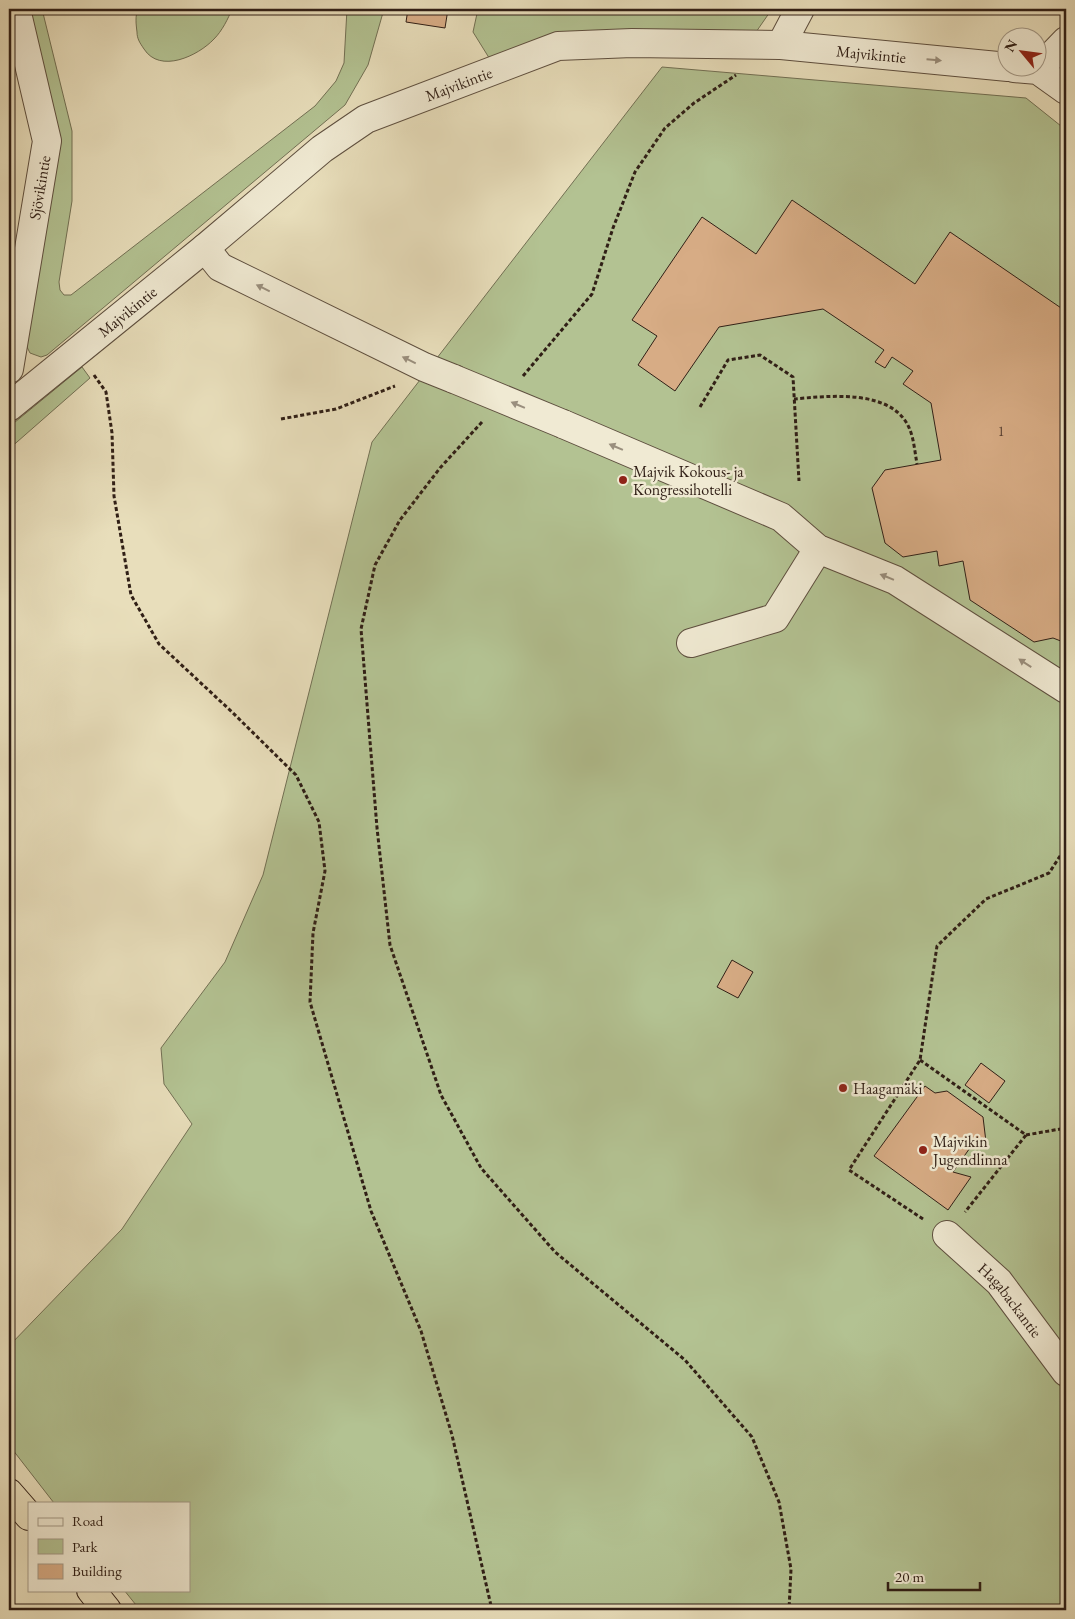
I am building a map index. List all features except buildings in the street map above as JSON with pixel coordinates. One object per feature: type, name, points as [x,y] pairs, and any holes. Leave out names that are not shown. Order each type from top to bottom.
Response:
[{"type":"highway","points":[[9,1492],[28,1515]]},
{"type":"highway","points":[[93,1592],[107,1610]]},
{"type":"street","name":"Sjövikintie","points":[[9,369],[48,141],[16,9]]},
{"type":"street","points":[[781,45],[800,9]]},
{"type":"street","points":[[1048,54],[1066,41]]},
{"type":"street","name":"Majvikintie","points":[[9,407],[78,352],[213,258],[322,149],[366,118],[558,46],[632,43],[781,45],[998,66]]},
{"type":"street","points":[[1043,78],[1066,90]]},
{"type":"street","points":[[213,258],[424,367],[780,517],[818,548],[895,580],[1066,689]]},
{"type":"street","points":[[691,643],[775,618],[818,548]]},
{"type":"street","name":"Hagabackantie","points":[[947,1235],[999,1282],[1066,1372]]},
{"type":"path","points":[[519,380],[592,294],[613,228],[635,172],[665,128],[694,103],[741,72]]},
{"type":"path","points":[[78,352],[106,392],[112,433],[114,496],[131,595],[159,644],[296,775],[319,822],[325,871],[313,933],[310,1002],[371,1212],[421,1331],[443,1406],[492,1610]]},
{"type":"path","points":[[700,407],[728,360],[760,355],[793,377],[799,481]]},
{"type":"path","points":[[282,419],[336,409],[416,378],[424,367]]},
{"type":"path","points":[[794,399],[842,396],[878,401],[899,414],[910,429],[918,464]]},
{"type":"path","points":[[486,417],[440,468],[400,520],[375,564],[361,629],[377,828],[390,945],[441,1095],[482,1168],[555,1252],[685,1360],[752,1437],[779,1502],[791,1569],[789,1610]]},
{"type":"path","points":[[1066,847],[1049,873],[986,899],[937,946],[920,1060],[849,1170],[947,1235],[1026,1135],[1066,1128]]},
{"type":"path","points":[[920,1060],[1026,1135]]},
{"type":"green space","points":[[26,9],[42,9],[72,131],[72,201],[59,282],[60,290],[64,295],[71,295],[315,106],[336,81],[344,63],[347,9],[384,9],[368,65],[345,105],[47,355],[41,357],[30,353],[26,345],[58,141]]},
{"type":"green space","points":[[138,9],[232,9],[220,32],[207,45],[189,56],[169,61],[159,60],[151,56],[140,43],[136,23]]},
{"type":"green space","points":[[478,9],[772,9],[747,45],[615,43],[496,69],[473,32]]},
{"type":"green space","points":[[662,67],[1026,98],[1066,130],[1066,1610],[140,1610],[126,1592],[190,1592],[190,1502],[53,1502],[9,1445],[9,1346],[122,1229],[192,1124],[164,1084],[161,1048],[225,962],[263,875],[372,442]]},
{"type":"green space","points":[[82,367],[90,378],[9,449],[9,427]]},
{"type":"place","name":"Majvik Kokous- ja Kongressihotelli","points":[[623,480]]},
{"type":"place","name":"Haagamäki","points":[[843,1088]]},
{"type":"place","name":"Majvikin Jugendlinna","points":[[923,1150]]}]
